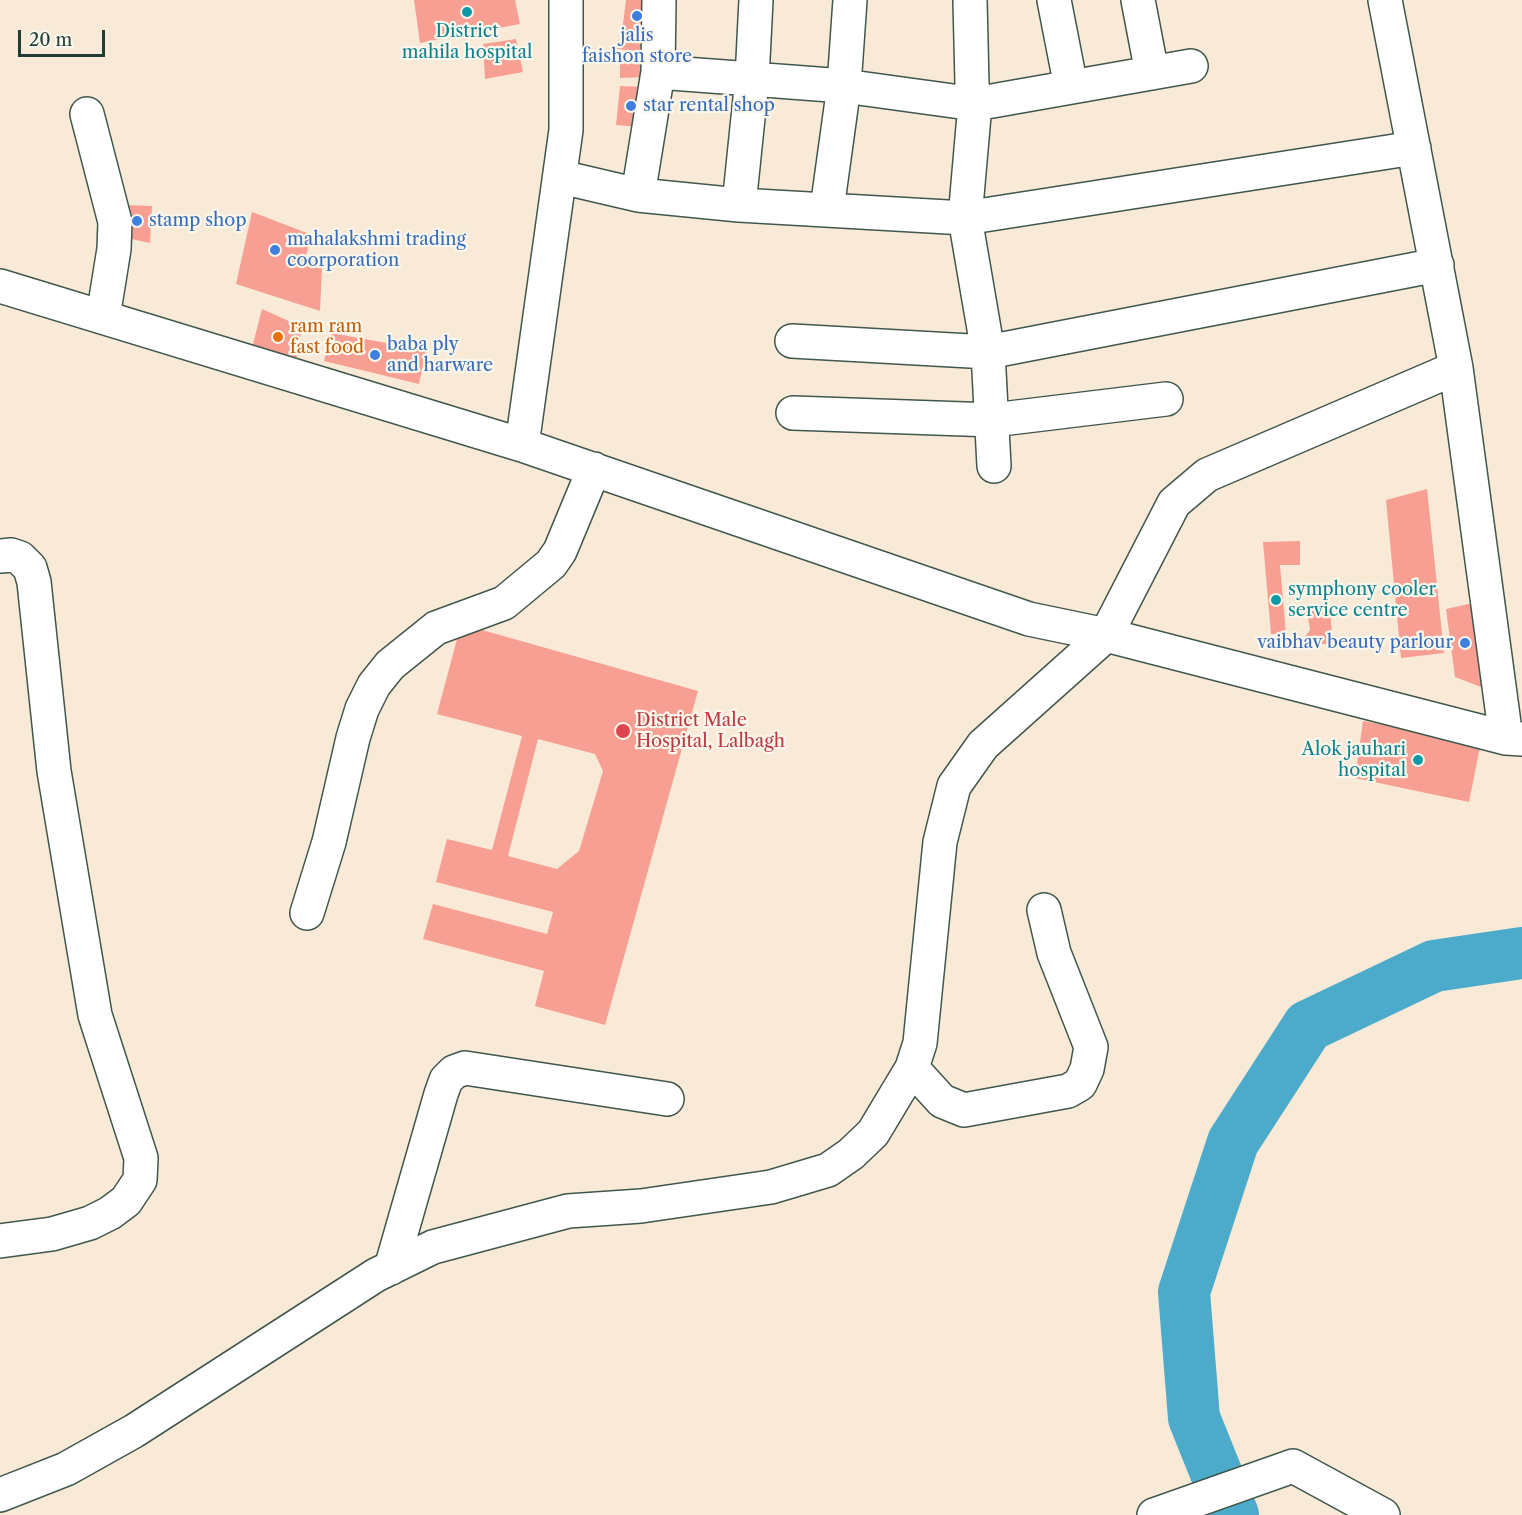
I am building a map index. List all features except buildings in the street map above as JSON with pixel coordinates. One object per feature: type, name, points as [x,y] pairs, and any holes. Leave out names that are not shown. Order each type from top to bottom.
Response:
[{"type":"street","points":[[522,445],[566,130],[566,0]]},
{"type":"street","points":[[638,195],[658,72],[659,0]]},
{"type":"street","points":[[739,205],[752,79],[756,0]]},
{"type":"street","points":[[827,209],[844,86],[850,0]]},
{"type":"street","points":[[970,0],[972,84],[975,104],[965,218],[988,352],[994,466]]},
{"type":"street","points":[[1053,0],[1071,87]]},
{"type":"street","points":[[1138,0],[1152,73]]},
{"type":"street","points":[[0,286],[522,445],[1029,619],[1106,635],[1514,739],[1456,368],[1385,0]]},
{"type":"street","points":[[658,72],[844,86],[975,104],[1191,66]]},
{"type":"street","points":[[87,114],[115,222],[114,249],[103,317]]},
{"type":"street","points":[[561,177],[638,195],[739,205],[965,218],[1414,148]]},
{"type":"street","points":[[792,341],[988,352],[1437,265]]},
{"type":"street","points":[[0,1495],[66,1468],[134,1431],[376,1275],[433,1247],[568,1211],[640,1206],[771,1187],[828,1170],[851,1154],[873,1133],[912,1068],[920,1043],[940,842],[954,786],[983,744],[1106,635],[1174,503],[1207,475],[1456,368]]},
{"type":"street","points":[[793,413],[993,420],[1166,399]]},
{"type":"street","points":[[307,913],[329,842],[352,738],[362,709],[375,685],[390,665],[436,628],[504,603],[551,564],[560,551],[594,469]]},
{"type":"street","points":[[0,556],[11,555],[20,558],[30,568],[34,582],[54,771],[95,1015],[141,1158],[140,1180],[126,1201],[110,1213],[90,1223],[52,1234],[0,1241]]},
{"type":"street","points":[[912,1068],[942,1101],[963,1110],[1068,1091],[1080,1084],[1087,1069],[1091,1047],[1054,953],[1044,910]]},
{"type":"street","points":[[391,1268],[441,1094],[446,1080],[454,1072],[465,1068],[667,1099]]},
{"type":"street","points":[[1154,1515],[1293,1467],[1383,1515]]},
{"type":"street","points":[[0,1510],[8,1515]]},
{"type":"waterway","points":[[1233,1515],[1194,1418],[1184,1292],[1233,1142],[1308,1026],[1434,966],[1522,953]]},
{"type":"place","name":"District mahila hospital","points":[[467,12]]},
{"type":"place","name":"jalis faishon store","points":[[637,16]]},
{"type":"place","name":"star rental shop","points":[[631,106]]},
{"type":"place","name":"stamp shop","points":[[137,221]]},
{"type":"place","name":"mahalakshmi trading coorporation","points":[[275,250]]},
{"type":"place","name":"ram ram fast food","points":[[278,337]]},
{"type":"place","name":"baba ply and harware","points":[[375,355]]},
{"type":"place","name":"symphony cooler service centre","points":[[1276,600]]},
{"type":"place","name":"vaibhav beauty parlour","points":[[1465,643]]},
{"type":"place","name":"District Male Hospital, Lalbagh","points":[[623,731]]},
{"type":"place","name":"Alok jauhari hospital","points":[[1418,760]]}]
